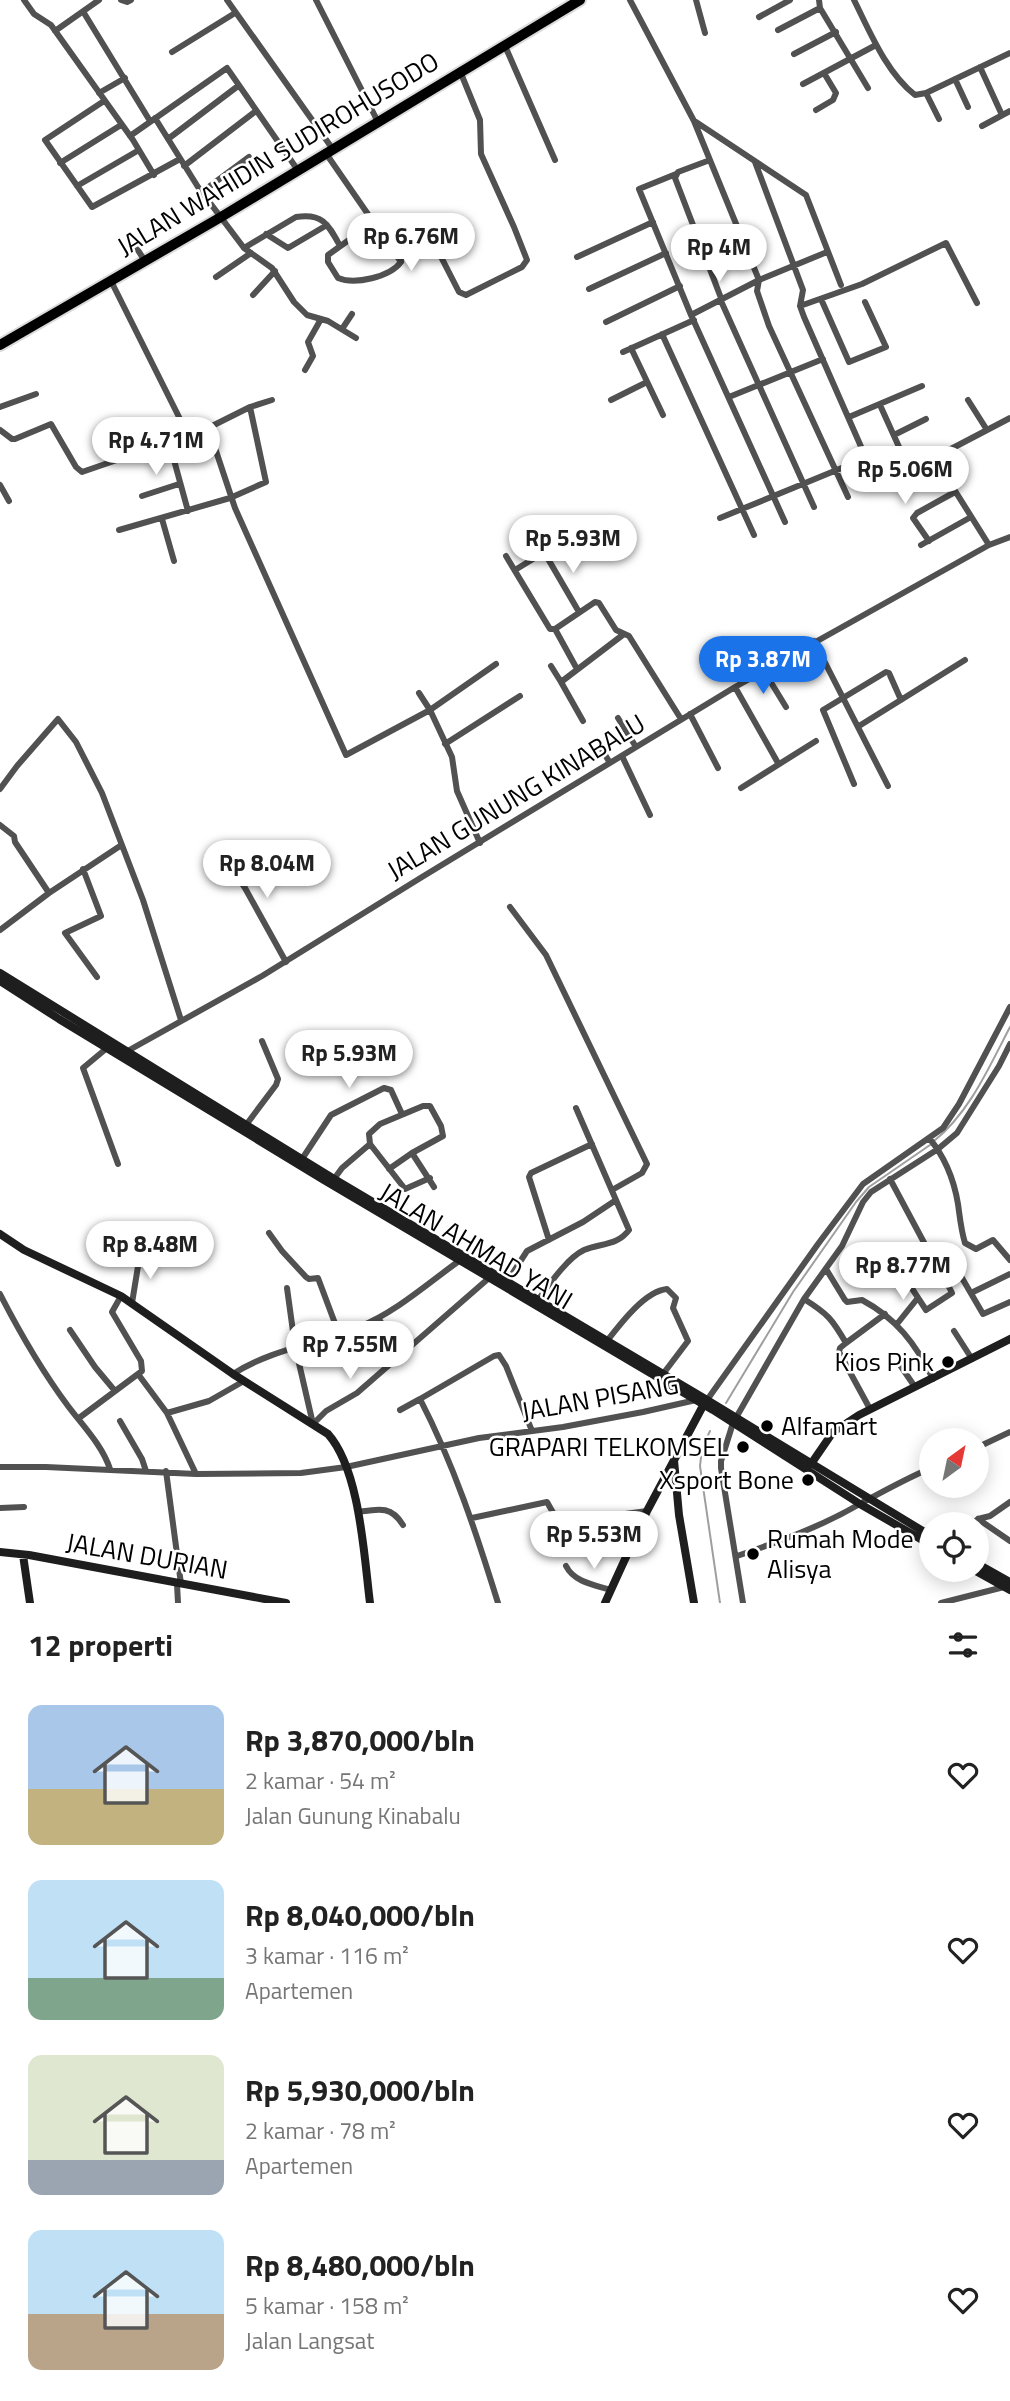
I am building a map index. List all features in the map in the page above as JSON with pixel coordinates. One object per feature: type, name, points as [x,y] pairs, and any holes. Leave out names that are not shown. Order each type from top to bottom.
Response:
[{"type":"highway","name":"JALAN WAHIDIN SUDIROHUSODO","points":[[0,345],[220,217],[580,0]]},
{"type":"main road","points":[[0,973],[123,1053],[246,1125],[328,1178]]},
{"type":"main road","name":"JALAN AHMAD YANI","points":[[0,981],[107,1048],[123,1053],[328,1178],[459,1261],[731,1418],[860,1504],[919,1538]]},
{"type":"main road","points":[[407,1227],[538,1300],[663,1374],[707,1404],[647,1511],[605,1603]]},
{"type":"main road","points":[[0,1234],[24,1250],[121,1296],[335,1441],[352,1482],[370,1603]]},
{"type":"main road","points":[[811,1464],[833,1432],[870,1409],[1010,1339]]},
{"type":"main road","points":[[731,1418],[919,1529]]},
{"type":"main road","points":[[674,1460],[679,1515],[694,1603]]},
{"type":"main road","name":"JALAN DURIAN","points":[[0,1552],[256,1600],[286,1603]]},
{"type":"main road","points":[[23,1555],[30,1603]]},
{"type":"main road","points":[[989,1573],[1008,1587]]},
{"type":"main road","points":[[989,1578],[1008,1587]]},
{"type":"street","points":[[24,0],[34,14],[55,31],[130,136],[154,175]]},
{"type":"street","points":[[55,31],[99,0]]},
{"type":"street","points":[[121,0],[131,0]]},
{"type":"street","points":[[227,0],[400,259],[399,266],[379,275],[354,281],[342,280],[334,274],[327,259],[328,255],[374,222]]},
{"type":"street","points":[[316,0],[377,120]]},
{"type":"street","points":[[696,0],[705,33]]},
{"type":"street","points":[[759,17],[790,0]]},
{"type":"street","points":[[819,0],[820,8],[869,88]]},
{"type":"street","points":[[854,0],[876,45],[915,95],[926,93],[1010,53]]},
{"type":"street","points":[[629,1],[694,121],[759,281],[757,291],[790,372],[848,497]]},
{"type":"street","points":[[778,30],[820,8]]},
{"type":"street","points":[[84,13],[152,119],[244,247],[275,271],[307,315],[321,319],[356,338]]},
{"type":"street","points":[[172,52],[235,13]]},
{"type":"street","points":[[794,54],[836,32]]},
{"type":"street","points":[[803,84],[876,45]]},
{"type":"street","points":[[505,46],[555,160]]},
{"type":"street","points":[[980,67],[1002,115]]},
{"type":"street","points":[[130,136],[226,68],[297,169]]},
{"type":"street","points":[[400,259],[433,246],[459,292],[466,295],[522,267],[527,260],[482,157],[480,118],[460,71]]},
{"type":"street","points":[[816,110],[834,100],[836,93],[824,73]]},
{"type":"street","points":[[99,93],[125,78]]},
{"type":"street","points":[[955,79],[968,107]]},
{"type":"street","points":[[168,139],[238,86]]},
{"type":"street","points":[[926,93],[939,120]]},
{"type":"street","points":[[104,101],[45,139],[93,207],[182,162],[256,111]]},
{"type":"street","points":[[982,126],[1010,111]]},
{"type":"street","points":[[694,121],[806,195],[841,285]]},
{"type":"street","points":[[61,163],[121,125]]},
{"type":"street","points":[[76,186],[139,150]]},
{"type":"street","points":[[202,192],[249,157]]},
{"type":"street","points":[[710,160],[639,189],[785,522]]},
{"type":"street","points":[[755,162],[803,290],[800,306],[880,487]]},
{"type":"street","points":[[676,174],[676,181],[721,300],[814,507]]},
{"type":"street","points":[[244,247],[298,216],[318,218],[327,225],[340,246]]},
{"type":"street","points":[[577,257],[653,222]]},
{"type":"street","points":[[266,234],[289,248],[327,225]]},
{"type":"street","points":[[128,235],[145,261]]},
{"type":"street","points":[[800,306],[862,285],[946,243],[977,303]]},
{"type":"street","points":[[623,352],[759,281],[827,252]]},
{"type":"street","points":[[216,277],[251,253]]},
{"type":"street","points":[[589,289],[666,253]]},
{"type":"street","points":[[253,295],[275,271]]},
{"type":"street","points":[[111,281],[187,433]]},
{"type":"street","points":[[606,322],[680,286]]},
{"type":"street","points":[[821,299],[849,362],[886,347],[865,302]]},
{"type":"street","points":[[342,329],[352,314]]},
{"type":"street","points":[[305,370],[313,356],[308,342],[321,319]]},
{"type":"street","points":[[662,334],[754,535]]},
{"type":"street","points":[[631,348],[663,415]]},
{"type":"street","points":[[729,397],[822,359]]},
{"type":"street","points":[[611,400],[647,382]]},
{"type":"street","points":[[849,417],[922,386]]},
{"type":"street","points":[[0,407],[36,394]]},
{"type":"street","points":[[1,433],[15,439],[51,424],[76,467],[82,472],[169,442],[272,400]]},
{"type":"street","points":[[968,400],[987,430]]},
{"type":"street","points":[[880,405],[909,469]]},
{"type":"street","points":[[119,530],[230,498],[267,481],[250,407]]},
{"type":"street","points":[[989,545],[942,470],[943,456],[1010,418]]},
{"type":"street","points":[[894,435],[926,419]]},
{"type":"street","points":[[208,427],[230,498],[346,755],[430,710],[496,664]]},
{"type":"street","points":[[169,442],[188,511]]},
{"type":"street","points":[[720,518],[866,458]]},
{"type":"street","points":[[142,496],[179,484]]},
{"type":"street","points":[[0,485],[9,501]]},
{"type":"street","points":[[929,541],[913,518],[917,513],[955,492]]},
{"type":"street","points":[[921,545],[971,517]]},
{"type":"street","points":[[162,519],[174,561]]},
{"type":"street","name":"JALAN GUNUNG KINABALU","points":[[123,1053],[286,962],[681,719],[814,641],[989,545],[1010,537]]},
{"type":"street","points":[[515,570],[564,540]]},
{"type":"street","points":[[544,552],[579,612]]},
{"type":"street","points":[[506,556],[548,627],[555,629],[577,669]]},
{"type":"street","points":[[555,629],[579,612],[598,603],[616,630],[629,636],[681,719]]},
{"type":"street","points":[[561,682],[624,634]]},
{"type":"street","points":[[814,641],[888,786]]},
{"type":"street","points":[[859,726],[965,660]]},
{"type":"street","points":[[551,666],[583,721]]},
{"type":"street","points":[[764,671],[786,707]]},
{"type":"street","points":[[854,784],[822,711],[887,672],[901,700]]},
{"type":"street","points":[[735,687],[778,764]]},
{"type":"street","points":[[419,693],[430,710],[452,760],[457,791],[480,843]]},
{"type":"street","points":[[445,744],[520,696]]},
{"type":"street","points":[[691,714],[718,768]]},
{"type":"street","points":[[618,718],[636,747]]},
{"type":"street","points":[[0,789],[58,719],[76,742],[102,793],[120,846],[143,900],[181,1020]]},
{"type":"street","points":[[741,788],[816,741]]},
{"type":"street","points":[[601,748],[610,763]]},
{"type":"street","points":[[622,756],[650,815]]},
{"type":"street","points":[[0,825],[14,836],[15,842],[49,893]]},
{"type":"street","points":[[0,929],[83,869],[120,846]]},
{"type":"street","points":[[222,853],[286,962]]},
{"type":"street","points":[[83,869],[101,916],[65,933],[97,978]]},
{"type":"street","points":[[510,906],[546,955],[647,1164],[642,1173],[612,1191]]},
{"type":"street","points":[[744,1603],[721,1461],[731,1418],[804,1299],[842,1246],[863,1202],[871,1192],[933,1143],[959,1104],[1010,1007]]},
{"type":"street","points":[[246,1125],[278,1079],[262,1041]]},
{"type":"street","points":[[707,1404],[810,1254],[863,1184],[933,1143],[957,1133],[1010,1044]]},
{"type":"street","points":[[107,1048],[83,1068],[118,1164]]},
{"type":"street","points":[[302,1160],[331,1115],[384,1088],[391,1090],[402,1114]]},
{"type":"street","points":[[389,1170],[412,1153],[440,1139],[443,1134],[430,1106],[380,1124],[369,1134],[370,1144],[389,1170],[407,1190],[430,1178]]},
{"type":"street","points":[[538,1300],[562,1269],[582,1252],[620,1241],[629,1232],[576,1108]]},
{"type":"street","points":[[933,1143],[944,1158],[953,1182],[965,1243],[976,1249],[993,1240],[1010,1260]]},
{"type":"street","points":[[328,1178],[370,1144]]},
{"type":"street","points":[[549,1240],[529,1177],[531,1173],[592,1144]]},
{"type":"street","points":[[412,1153],[434,1187]]},
{"type":"street","points":[[890,1179],[924,1244],[945,1277],[951,1281],[962,1278],[983,1314],[1010,1302]]},
{"type":"street","points":[[507,1282],[527,1251],[583,1223],[616,1200]]},
{"type":"street","points":[[269,1233],[306,1277],[318,1278],[339,1334]]},
{"type":"street","points":[[924,1244],[897,1260],[896,1264],[926,1310],[952,1293],[949,1287],[951,1281]]},
{"type":"street","points":[[132,1303],[140,1254]]},
{"type":"street","points":[[233,1374],[262,1358],[295,1346],[326,1340],[378,1318],[459,1261]]},
{"type":"street","points":[[907,1283],[936,1265]]},
{"type":"street","points":[[826,1269],[844,1300],[862,1300],[897,1324],[907,1335],[933,1379]]},
{"type":"street","points":[[971,1293],[1010,1274]]},
{"type":"street","points":[[313,1424],[326,1411],[357,1393],[489,1278]]},
{"type":"street","points":[[287,1289],[295,1346],[313,1424]]},
{"type":"street","points":[[607,1341],[638,1306],[661,1289],[667,1289],[676,1298],[673,1308],[688,1341],[663,1374]]},
{"type":"street","points":[[0,1294],[18,1329],[104,1455],[110,1469]]},
{"type":"street","points":[[79,1418],[142,1371],[141,1361],[111,1312],[121,1296]]},
{"type":"street","points":[[804,1299],[827,1313],[846,1342]]},
{"type":"street","points":[[897,1324],[917,1299]]},
{"type":"street","points":[[870,1409],[839,1352],[846,1342],[885,1314]]},
{"type":"street","points":[[378,1318],[402,1353]]},
{"type":"street","points":[[70,1330],[115,1391]]},
{"type":"street","points":[[954,1331],[972,1359]]},
{"type":"street","points":[[400,1410],[499,1355],[532,1431]]},
{"type":"street","points":[[900,1365],[915,1387]]},
{"type":"street","points":[[138,1374],[167,1413],[196,1474]]},
{"type":"street","points":[[167,1413],[209,1401],[244,1381]]},
{"type":"street","points":[[420,1399],[443,1444],[472,1518],[498,1603]]},
{"type":"street","name":"JALAN PISANG","points":[[0,1467],[196,1474],[302,1473],[346,1467],[443,1444],[707,1404]]},
{"type":"street","points":[[120,1421],[146,1471]]},
{"type":"street","points":[[989,1442],[1010,1432]]},
{"type":"street","points":[[166,1471],[179,1584],[178,1603]]},
{"type":"street","points":[[737,1556],[796,1535],[919,1474]]},
{"type":"street","points":[[472,1518],[547,1502],[563,1530],[567,1532],[611,1516],[647,1511]]},
{"type":"street","points":[[989,1516],[1010,1502]]},
{"type":"street","points":[[0,1508],[24,1507]]},
{"type":"street","points":[[358,1512],[388,1511],[397,1515],[403,1525]]},
{"type":"street","points":[[989,1530],[1010,1541]]},
{"type":"street","points":[[566,1566],[569,1574],[587,1584],[611,1590]]},
{"type":"street","points":[[940,1603],[1008,1587]]},
{"type":"waterway","points":[[934,1141],[968,1103],[1010,1027]]},
{"type":"waterway","points":[[726,1403],[793,1292],[856,1202],[869,1187],[930,1145]]},
{"type":"waterway","points":[[710,1431],[702,1448],[700,1466],[720,1603]]},
{"type":"place","name":"Kios Pink","points":[[948,1362]]},
{"type":"place","name":"Alfamart","points":[[767,1426]]},
{"type":"place","name":"GRAPARI TELKOMSEL","points":[[743,1447]]},
{"type":"place","name":"Xsport Bone","points":[[808,1480]]},
{"type":"place","name":"Rumah Mode Alisya","points":[[753,1554]]}]
